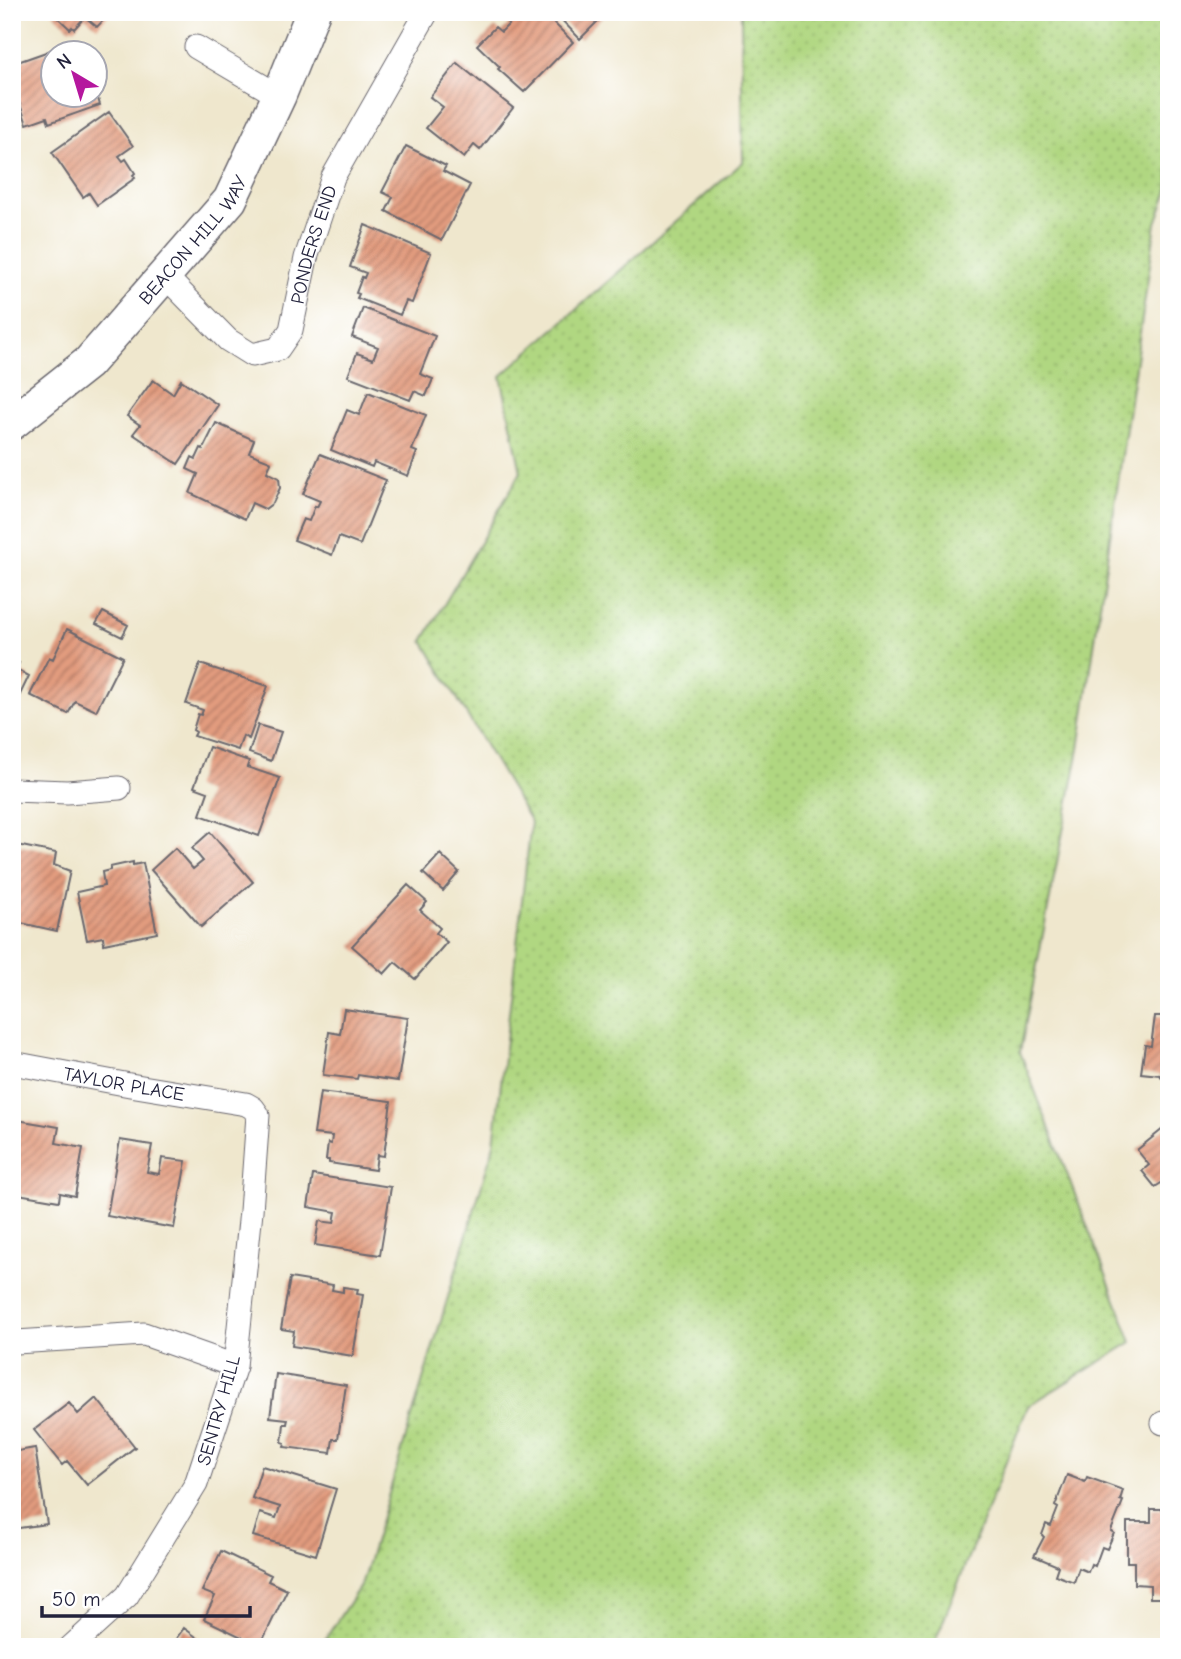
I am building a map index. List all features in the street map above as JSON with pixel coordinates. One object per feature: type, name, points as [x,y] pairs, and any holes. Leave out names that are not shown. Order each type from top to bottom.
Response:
[{"type":"street","name":"BEACON HILL WAY","points":[[12,423],[88,363],[230,200],[279,96],[313,12]]},
{"type":"street","name":"PONDERS END","points":[[163,274],[228,340],[252,355],[278,349],[291,330],[306,258],[333,177],[427,12]]},
{"type":"street","points":[[196,47],[279,96]]},
{"type":"street","points":[[12,790],[67,792],[119,788]]},
{"type":"street","name":"TAYLOR PLACE","points":[[12,1063],[235,1104]]},
{"type":"street","name":"SENTRY HILL","points":[[71,1647],[127,1596],[197,1484],[234,1366],[251,1212],[258,1115],[246,1104],[235,1104]]},
{"type":"street","points":[[16,1342],[144,1334],[234,1366]]},
{"type":"green space","points":[[741,12],[1169,12],[1169,188],[1156,223],[1079,749],[1020,1052],[1132,1342],[1028,1406],[933,1647],[320,1647],[362,1583],[494,1144],[531,822],[423,641],[521,472],[501,376],[743,162]]},
{"type":"building","points":[[52,12],[111,12],[97,27],[85,17],[74,29],[70,29]]},
{"type":"building","points":[[497,12],[543,12],[573,42],[524,92],[498,69],[500,67],[477,45],[495,27],[501,32],[509,24]]},
{"type":"building","points":[[554,12],[607,12],[580,39]]},
{"type":"building","points":[[38,55],[38,108],[92,108],[49,123],[47,117],[27,124],[12,82],[12,64]]},
{"type":"building","points":[[457,63],[513,108],[480,150],[474,145],[464,158],[426,128],[443,107],[430,97]]},
{"type":"building","points":[[109,112],[133,146],[119,156],[123,161],[126,159],[135,173],[135,178],[97,205],[89,193],[83,197],[52,152]]},
{"type":"building","points":[[406,146],[446,166],[443,171],[470,185],[442,240],[386,211],[393,197],[382,192]]},
{"type":"building","points":[[365,225],[431,253],[412,303],[406,301],[400,315],[357,298],[359,294],[356,293],[366,273],[350,267]]},
{"type":"building","points":[[363,308],[435,336],[420,374],[433,379],[426,396],[414,391],[410,400],[348,376],[357,353],[373,359],[378,347],[352,337]]},
{"type":"building","points":[[153,380],[173,394],[181,380],[218,405],[178,464],[133,434],[140,425],[127,416]]},
{"type":"building","points":[[368,392],[426,415],[412,450],[417,452],[408,476],[374,462],[372,467],[331,450],[347,410],[359,415]]},
{"type":"building","points":[[216,423],[254,440],[249,453],[270,461],[267,472],[279,478],[280,488],[273,503],[265,509],[252,503],[245,519],[190,493],[198,474],[187,469],[192,457],[196,459],[201,448],[203,449]]},
{"type":"building","points":[[320,454],[386,480],[360,545],[339,537],[332,555],[294,540],[303,519],[309,521],[320,501],[303,494]]},
{"type":"building","points":[[103,612],[128,625],[122,637],[96,624]]},
{"type":"building","points":[[67,629],[123,657],[96,711],[75,701],[68,714],[30,695],[49,657],[53,659]]},
{"type":"building","points":[[12,660],[19,663],[16,669],[29,676],[12,711]]},
{"type":"building","points":[[200,664],[268,686],[249,739],[243,736],[238,750],[194,736],[198,714],[201,715],[203,710],[186,704]]},
{"type":"building","points":[[258,725],[281,732],[271,761],[249,753]]},
{"type":"building","points":[[209,747],[249,761],[247,767],[280,778],[259,836],[200,815],[208,792],[194,787]]},
{"type":"building","points":[[210,832],[253,882],[201,927],[151,870],[175,848],[193,869],[203,861],[192,848]]},
{"type":"building","points":[[12,844],[56,853],[54,865],[70,871],[57,931],[12,921]]},
{"type":"building","points":[[440,854],[459,872],[443,891],[423,873]]},
{"type":"building","points":[[133,862],[133,865],[143,863],[157,933],[104,944],[103,937],[87,940],[77,892],[104,886],[102,872],[110,870],[110,867]]},
{"type":"building","points":[[408,885],[427,902],[420,910],[440,928],[436,933],[447,942],[415,979],[395,962],[384,974],[352,946]]},
{"type":"building","points":[[344,1009],[408,1018],[398,1081],[358,1075],[357,1079],[323,1075],[329,1032],[340,1034]]},
{"type":"building","points":[[1155,1016],[1169,1016],[1169,1082],[1165,1082],[1160,1075],[1141,1073],[1145,1045],[1151,1046]]},
{"type":"building","points":[[320,1092],[391,1101],[384,1156],[377,1155],[375,1170],[329,1163],[329,1160],[326,1160],[328,1143],[331,1144],[332,1136],[314,1134]]},
{"type":"building","points":[[17,1120],[59,1127],[56,1143],[83,1148],[75,1196],[60,1193],[59,1201],[12,1193],[12,1149]]},
{"type":"building","points":[[1169,1124],[1169,1178],[1155,1187],[1142,1171],[1149,1165],[1137,1150]]},
{"type":"building","points":[[120,1140],[152,1145],[147,1172],[159,1174],[162,1158],[186,1161],[174,1228],[107,1216]]},
{"type":"building","points":[[313,1175],[391,1187],[380,1255],[315,1245],[319,1221],[334,1223],[336,1212],[308,1207]]},
{"type":"building","points":[[290,1278],[333,1285],[332,1290],[343,1292],[343,1287],[358,1289],[357,1294],[363,1295],[353,1356],[292,1346],[294,1331],[281,1329]]},
{"type":"building","points":[[276,1374],[346,1385],[338,1439],[333,1439],[331,1453],[284,1447],[284,1424],[287,1424],[288,1419],[270,1417]]},
{"type":"building","points":[[95,1399],[135,1447],[87,1485],[67,1461],[62,1465],[34,1430],[69,1403],[78,1414]]},
{"type":"building","points":[[35,1448],[47,1524],[12,1529],[12,1452]]},
{"type":"building","points":[[262,1466],[336,1489],[316,1555],[253,1536],[260,1513],[276,1518],[280,1507],[252,1498]]},
{"type":"building","points":[[1067,1475],[1085,1482],[1087,1477],[1123,1490],[1120,1500],[1123,1501],[1107,1549],[1102,1547],[1095,1566],[1091,1564],[1088,1572],[1079,1568],[1074,1582],[1055,1575],[1058,1566],[1034,1556],[1044,1537],[1042,1535],[1046,1524],[1051,1526],[1058,1508],[1055,1506]]},
{"type":"building","points":[[1151,1509],[1169,1509],[1169,1598],[1150,1598],[1150,1585],[1134,1584],[1134,1562],[1127,1562],[1127,1522],[1151,1522]]},
{"type":"building","points":[[221,1551],[271,1575],[268,1581],[287,1590],[260,1646],[204,1619],[215,1596],[202,1591]]},
{"type":"building","points":[[184,1628],[210,1647],[170,1647]]}]
